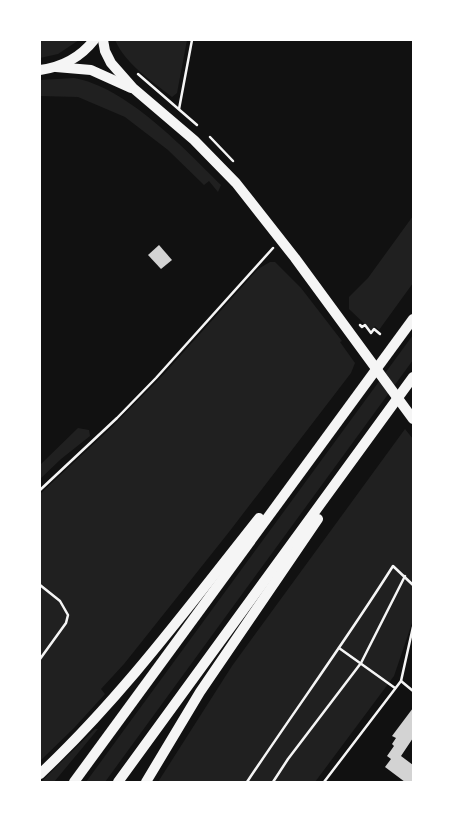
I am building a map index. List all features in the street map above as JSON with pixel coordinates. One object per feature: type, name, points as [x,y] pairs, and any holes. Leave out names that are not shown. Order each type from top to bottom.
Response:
[{"type":"main road","points":[[56,67],[80,55],[94,40]]},
{"type":"main road","points":[[103,40],[111,63],[133,88],[194,140],[236,183],[413,419]]},
{"type":"main road","points":[[40,70],[56,67],[91,70],[133,88]]},
{"type":"main road","points":[[74,782],[413,319]]},
{"type":"main road","points":[[118,782],[413,378]]},
{"type":"main road","points":[[146,782],[217,665],[413,378]]},
{"type":"main road","points":[[40,774],[74,742],[143,664],[344,414]]},
{"type":"path","points":[[179,109],[192,40]]},
{"type":"path","points":[[40,490],[117,418],[156,378],[280,240]]},
{"type":"path","points":[[361,326],[364,325],[371,333],[374,329],[380,334]]},
{"type":"path","points":[[247,782],[393,566],[413,585]]},
{"type":"path","points":[[273,782],[288,759],[361,663],[405,576]]},
{"type":"path","points":[[40,585],[60,602],[68,616],[66,623],[40,659]]},
{"type":"path","points":[[324,782],[401,681],[413,627]]},
{"type":"path","points":[[339,648],[395,688]]},
{"type":"path","points":[[401,681],[413,691]]},
{"type":"shaded area","points":[[40,40],[79,40],[58,54],[40,58]]},
{"type":"shaded area","points":[[115,40],[187,40],[177,93],[172,97],[140,72],[132,65]]},
{"type":"shaded area","points":[[74,78],[94,84],[114,93],[153,121],[172,137],[221,185],[218,192],[209,181],[204,185],[168,150],[125,117],[78,97],[40,96],[40,80]]},
{"type":"shaded area","points":[[413,216],[413,283],[379,330],[375,326],[371,330],[349,309],[349,297],[368,278]]},
{"type":"shaded area","points":[[270,262],[275,262],[301,288],[342,341],[340,342],[355,363],[351,373],[229,532],[124,664],[101,689],[105,694],[74,728],[40,761],[40,494],[113,426],[164,374],[258,269]]},
{"type":"shaded area","points":[[413,335],[413,360],[105,782],[86,782]]},
{"type":"shaded area","points":[[78,428],[89,430],[90,436],[61,459],[40,479],[40,465]]},
{"type":"shaded area","points":[[405,429],[413,439],[413,620],[394,676],[315,782],[158,782],[232,666]]},
{"type":"shaded area","points":[[95,729],[98,729],[54,782],[41,782]]},
{"type":"building","points":[[159,245],[172,260],[161,269],[148,255]]},
{"type":"building","points":[[413,708],[413,738],[401,756],[413,765],[413,782],[405,782],[385,767],[391,759],[387,756],[394,746],[392,744],[396,738],[392,736]]}]
